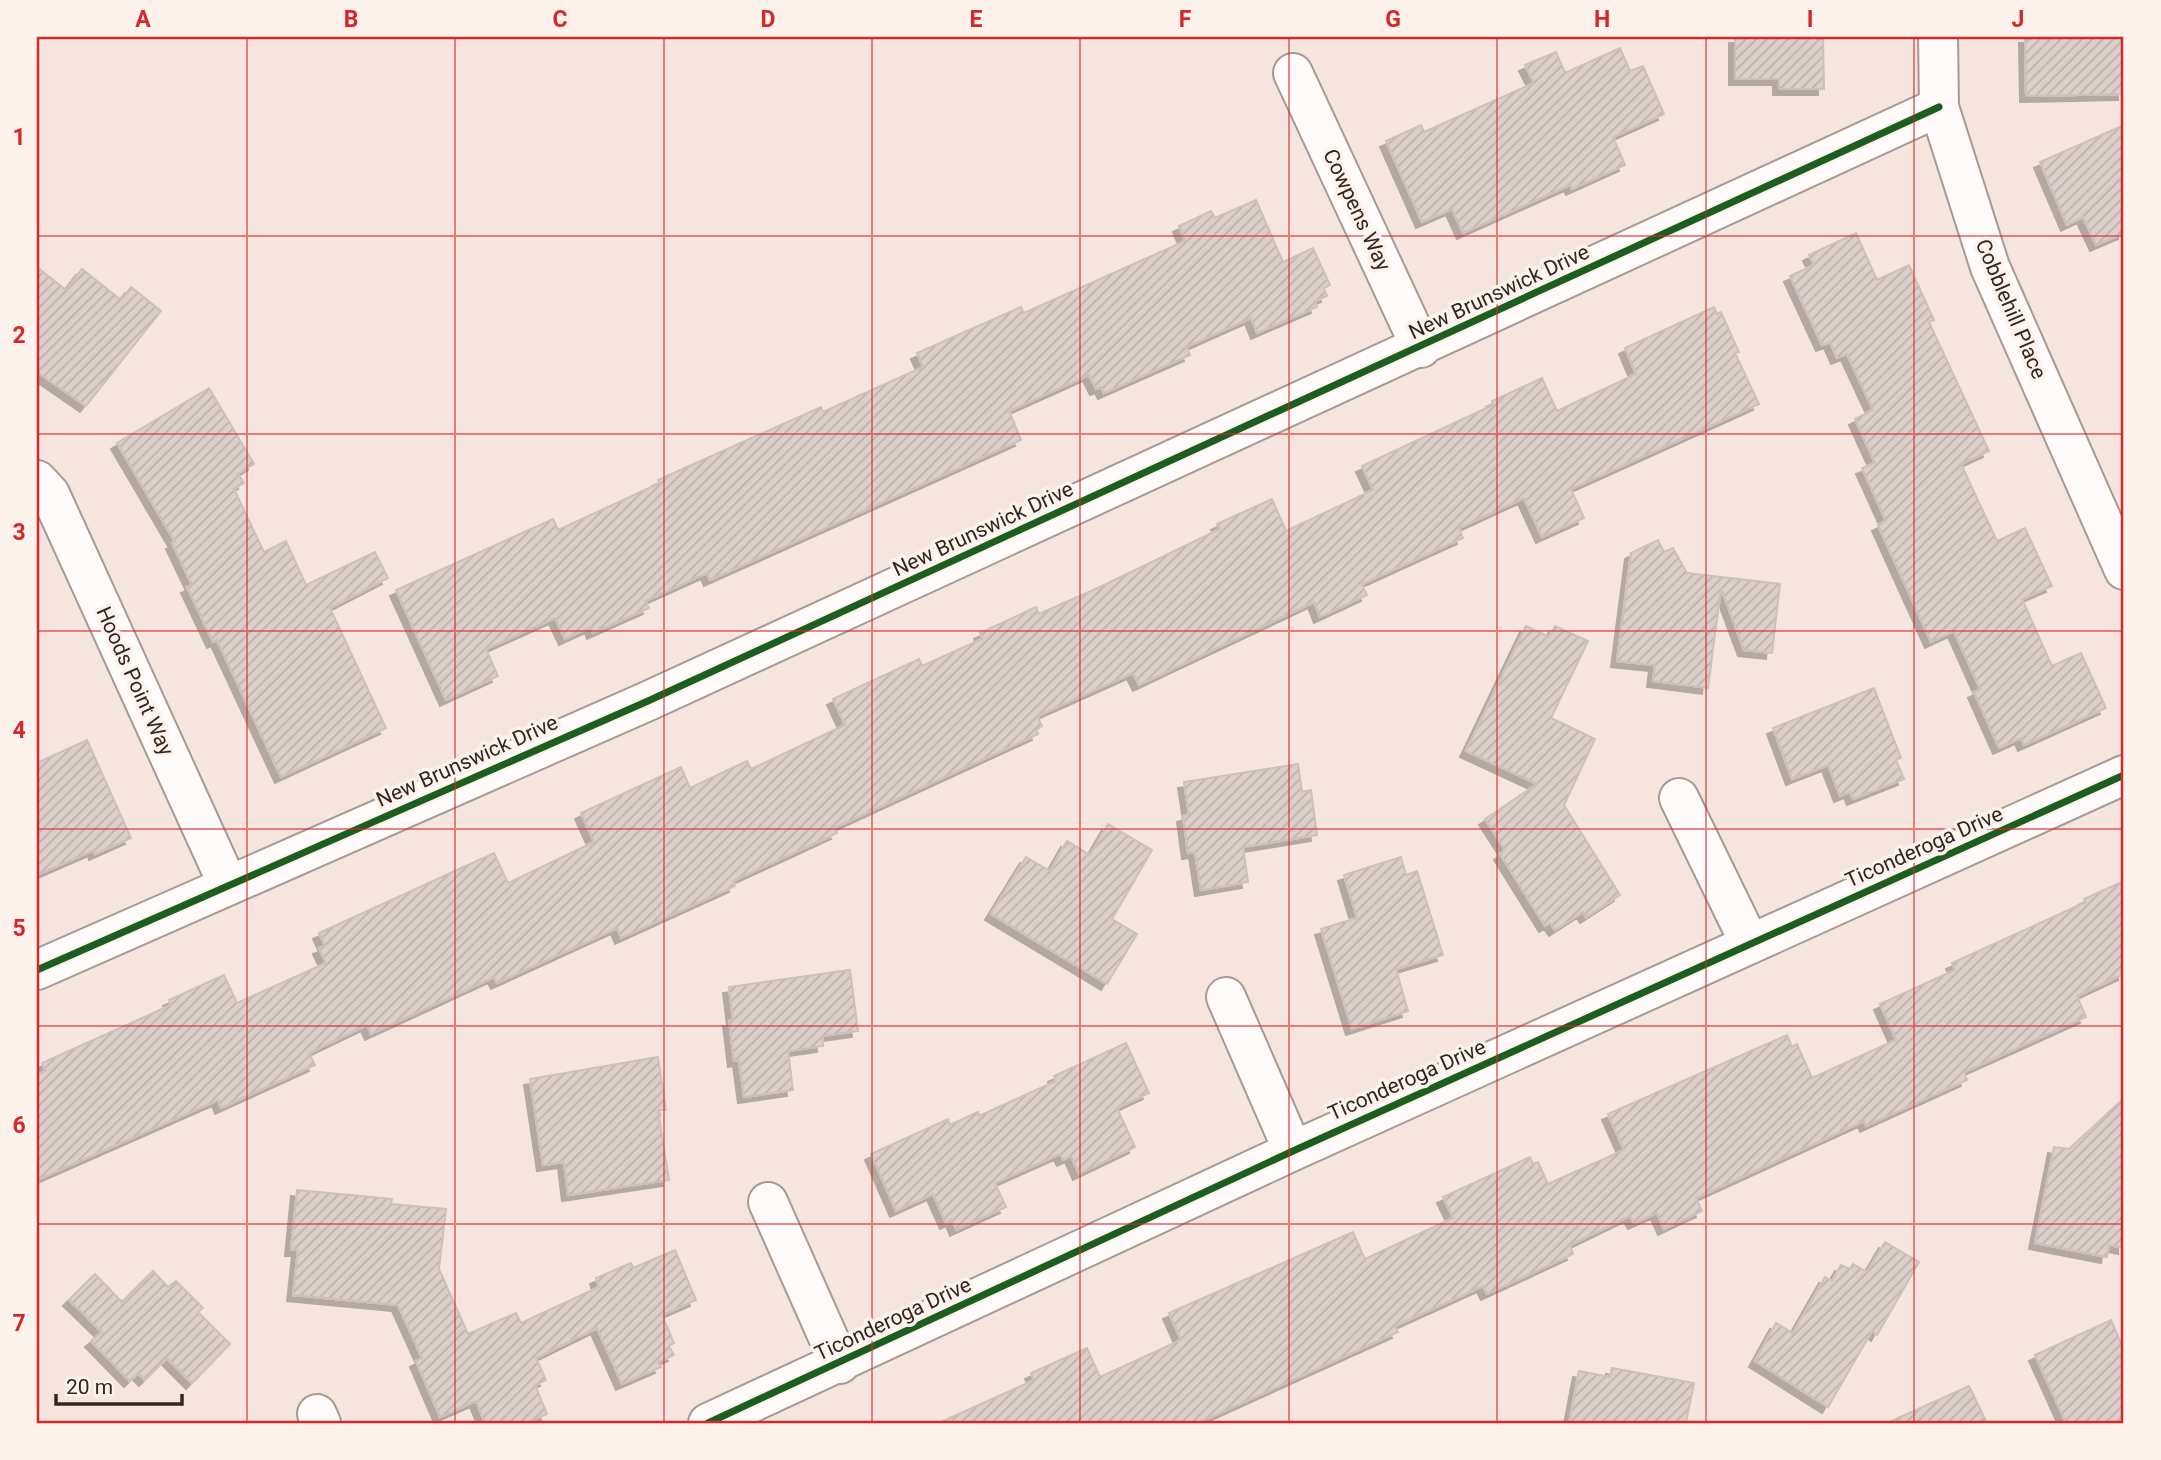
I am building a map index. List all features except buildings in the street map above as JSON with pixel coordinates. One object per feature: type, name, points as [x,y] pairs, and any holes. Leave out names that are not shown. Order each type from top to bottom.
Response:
[{"type":"street","name":"Cobblehill Place","points":[[1938,37],[1939,107],[1990,267],[2124,570]]},
{"type":"street","name":"Cowpens Way","points":[[1293,73],[1421,348]]},
{"type":"street","name":"New Brunswick Drive","points":[[37,970],[648,701],[1421,348],[1939,107]]},
{"type":"street","name":"Hoods Point Way","points":[[37,481],[50,494],[228,885]]},
{"type":"street","name":"Ticonderoga Drive","points":[[708,1423],[840,1364],[1293,1150],[2124,775]]},
{"type":"street","points":[[1679,798],[1751,944]]},
{"type":"street","points":[[1226,997],[1293,1150]]},
{"type":"street","points":[[768,1202],[840,1364]]},
{"type":"cycle path","points":[[37,970],[648,701],[1939,107]]},
{"type":"cycle path","points":[[708,1423],[1293,1151],[2124,775]]}]
